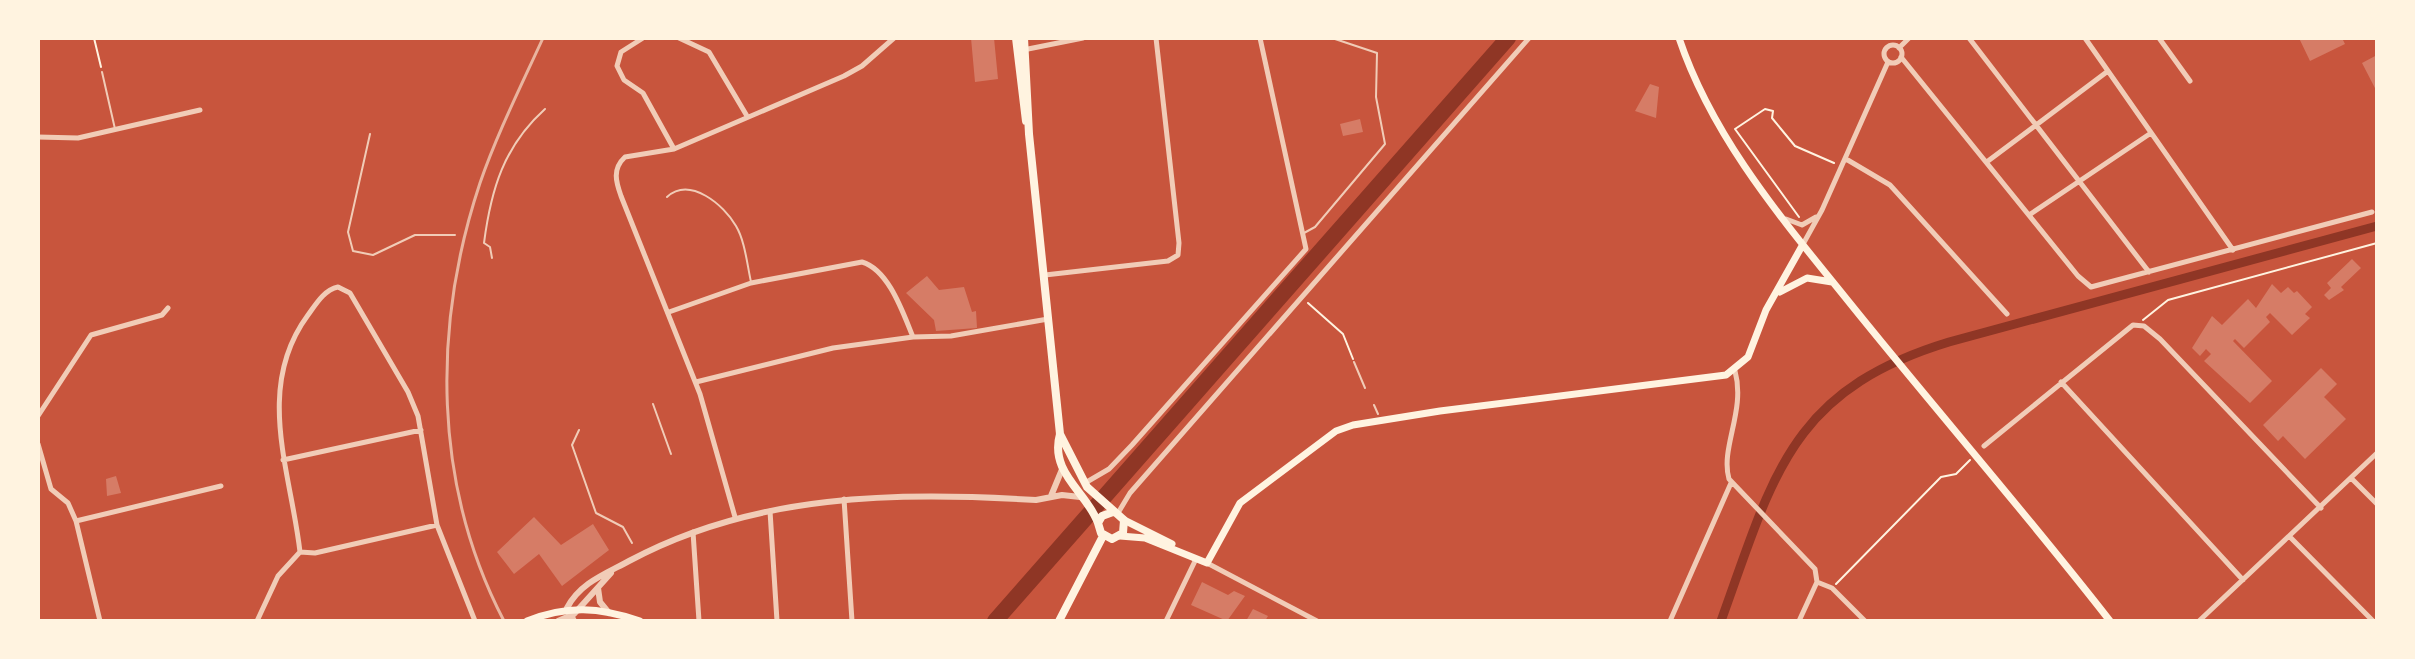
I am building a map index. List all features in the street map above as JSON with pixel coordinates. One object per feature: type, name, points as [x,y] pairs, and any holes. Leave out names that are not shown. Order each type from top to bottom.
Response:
[{"type":"main road","points":[[1020,38],[1025,51],[1029,134]]},
{"type":"main road","points":[[1020,38],[1060,434],[1084,484],[1091,492],[1116,513],[1183,552]]},
{"type":"main road","points":[[1679,38],[1704,102],[1724,136],[1802,246],[2110,621]]},
{"type":"main road","points":[[1103,536],[1112,539],[1120,536],[1145,538],[1207,563],[1240,503],[1304,451],[1336,431],[1440,411],[1719,378],[1735,371],[1748,357],[1769,306],[1802,246]]},
{"type":"main road","points":[[1769,306],[1785,287],[1801,279],[1832,282]]},
{"type":"main road","points":[[1059,621],[1103,536],[1097,520],[1063,467],[1057,444],[1060,434]]},
{"type":"main road","points":[[1097,520],[1105,513],[1116,513]]},
{"type":"main road","points":[[1116,513],[1125,529],[1120,536]]},
{"type":"main road","points":[[527,621],[570,615],[581,608],[640,621]]},
{"type":"street","points":[[643,38],[621,52],[617,66],[624,80],[643,93],[674,149]]},
{"type":"street","points":[[679,38],[709,52],[747,116]]},
{"type":"street","points":[[735,517],[669,312],[618,188],[617,167],[630,155],[674,149],[855,71],[894,38]]},
{"type":"street","points":[[1025,51],[1083,38]]},
{"type":"street","points":[[1044,275],[1165,262],[1178,255],[1156,38]]},
{"type":"street","points":[[1084,484],[1109,469],[1132,445],[1306,249],[1260,38]]},
{"type":"street","points":[[1116,513],[1130,493],[1529,38]]},
{"type":"street","points":[[1883,38],[1888,47]]},
{"type":"street","points":[[1899,48],[1909,38]]},
{"type":"street","points":[[1969,38],[2149,272]]},
{"type":"street","points":[[2085,38],[2233,250]]},
{"type":"street","points":[[2159,38],[2190,81]]},
{"type":"street","points":[[1888,47],[1899,48]]},
{"type":"street","points":[[1888,47],[1883,54],[1888,62]]},
{"type":"street","points":[[1899,48],[1901,57],[2086,284],[2096,287],[2372,212]]},
{"type":"street","points":[[1888,62],[1896,63],[1901,57]]},
{"type":"street","points":[[1802,246],[1846,159],[1888,62]]},
{"type":"street","points":[[1988,161],[2108,71]]},
{"type":"street","points":[[38,137],[66,139],[200,110]]},
{"type":"street","points":[[2029,215],[2151,133]]},
{"type":"street","points":[[1846,159],[1890,185],[2007,314]]},
{"type":"street","points":[[1779,213],[1790,222],[1802,225],[1822,210]]},
{"type":"street","points":[[669,312],[751,283],[855,262],[867,263],[884,280],[913,337]]},
{"type":"street","points":[[300,552],[283,460],[278,405],[288,357],[299,327],[329,290],[338,287],[350,293],[408,392],[421,430],[437,525],[475,621]]},
{"type":"street","points":[[38,416],[91,335],[162,315],[168,308]]},
{"type":"street","points":[[695,386],[833,348],[913,337],[951,336],[1048,319]]},
{"type":"street","points":[[1984,446],[2133,325],[2140,325],[2160,339],[2321,508]]},
{"type":"street","points":[[1670,621],[1731,483],[1728,458],[1740,400],[1735,371]]},
{"type":"street","points":[[2061,382],[2243,580]]},
{"type":"street","points":[[283,460],[421,430]]},
{"type":"street","points":[[38,444],[51,489],[68,503],[76,521],[100,621]]},
{"type":"street","points":[[2199,621],[2377,453]]},
{"type":"street","points":[[1051,496],[1063,467]]},
{"type":"street","points":[[2351,478],[2377,504]]},
{"type":"street","points":[[1731,483],[1815,569],[1817,582],[1799,621]]},
{"type":"street","points":[[76,521],[221,486]]},
{"type":"street","points":[[558,621],[570,615],[592,580],[693,531],[735,517],[844,498],[909,495],[1036,500],[1051,496],[1082,498]]},
{"type":"street","points":[[844,498],[852,621]]},
{"type":"street","points":[[770,510],[777,621]]},
{"type":"street","points":[[300,552],[313,553],[437,525]]},
{"type":"street","points":[[693,531],[699,621]]},
{"type":"street","points":[[2290,537],[2373,621]]},
{"type":"street","points":[[257,621],[278,576],[300,552]]},
{"type":"street","points":[[1166,621],[1197,558]]},
{"type":"street","points":[[1207,563],[1317,621]]},
{"type":"street","points":[[581,608],[620,566]]},
{"type":"street","points":[[1817,582],[1832,588],[1865,621]]},
{"type":"street","points":[[598,588],[600,602],[609,613]]},
{"type":"lane","points":[[1303,233],[1315,227],[1382,149],[1385,137],[1376,97],[1377,53],[1332,38]]},
{"type":"lane","points":[[102,72],[116,130]]},
{"type":"lane","points":[[492,258],[490,247],[484,243],[496,182],[513,144],[545,109]]},
{"type":"lane","points":[[370,134],[348,232],[353,251],[373,255],[415,235],[430,232],[455,235]]},
{"type":"lane","points":[[667,197],[680,190],[691,191],[719,205],[736,226],[751,283]]},
{"type":"lane","points":[[1354,362],[1365,388]]},
{"type":"lane","points":[[653,404],[671,454]]},
{"type":"lane","points":[[1374,405],[1378,414]]},
{"type":"lane","points":[[579,430],[572,445],[596,513],[623,527],[632,543]]},
{"type":"path","points":[[94,38],[102,72]]},
{"type":"path","points":[[1802,221],[1735,131],[1765,109],[1773,111],[1772,118],[1792,143],[1835,164]]},
{"type":"path","points":[[2140,325],[2168,300],[2377,243]]},
{"type":"path","points":[[1301,297],[1343,334],[1354,362]]},
{"type":"path","points":[[1835,583],[1941,477],[1956,474],[1970,459]]},
{"type":"building","points":[[971,38],[994,38],[998,79],[975,82]]},
{"type":"building","points":[[2299,38],[2342,38],[2345,44],[2310,61]]},
{"type":"building","points":[[2377,55],[2377,92],[2362,63]]},
{"type":"building","points":[[1650,84],[1659,87],[1656,118],[1635,111]]},
{"type":"building","points":[[1360,119],[1363,132],[1343,136],[1340,124]]},
{"type":"building","points":[[2352,259],[2361,268],[2341,287],[2344,290],[2329,300],[2324,295],[2331,288],[2327,283]]},
{"type":"building","points":[[927,276],[939,290],[964,287],[972,312],[976,311],[977,328],[936,331],[934,320],[906,293]]},
{"type":"building","points":[[2272,284],[2281,293],[2288,287],[2294,293],[2297,291],[2312,307],[2305,314],[2310,318],[2292,335],[2270,313],[2266,317],[2270,322],[2244,348],[2235,339],[2233,341],[2272,381],[2250,403],[2204,361],[2211,354],[2206,349],[2200,356],[2192,348],[2212,316],[2222,325],[2248,299],[2256,308]]},
{"type":"building","points":[[2321,368],[2337,384],[2324,397],[2346,419],[2305,459],[2283,436],[2278,441],[2263,425]]},
{"type":"building","points":[[116,476],[121,493],[107,496],[106,479]]},
{"type":"building","points":[[534,517],[561,545],[593,524],[609,550],[562,586],[539,554],[514,574],[497,552]]},
{"type":"building","points":[[1202,582],[1228,595],[1234,591],[1245,596],[1227,621],[1191,605]]},
{"type":"building","points":[[1253,609],[1268,616],[1265,621],[1246,621]]},
{"type":"waterway","points":[[995,621],[1508,38]]},
{"type":"waterway","points":[[1721,621],[1756,524],[1794,446],[1820,414],[1853,386],[1895,362],[1949,342],[2377,226]]},
{"type":"railway","points":[[504,621],[481,569],[464,515],[453,461],[447,405],[448,349],[464,238],[480,183],[543,38]]}]
